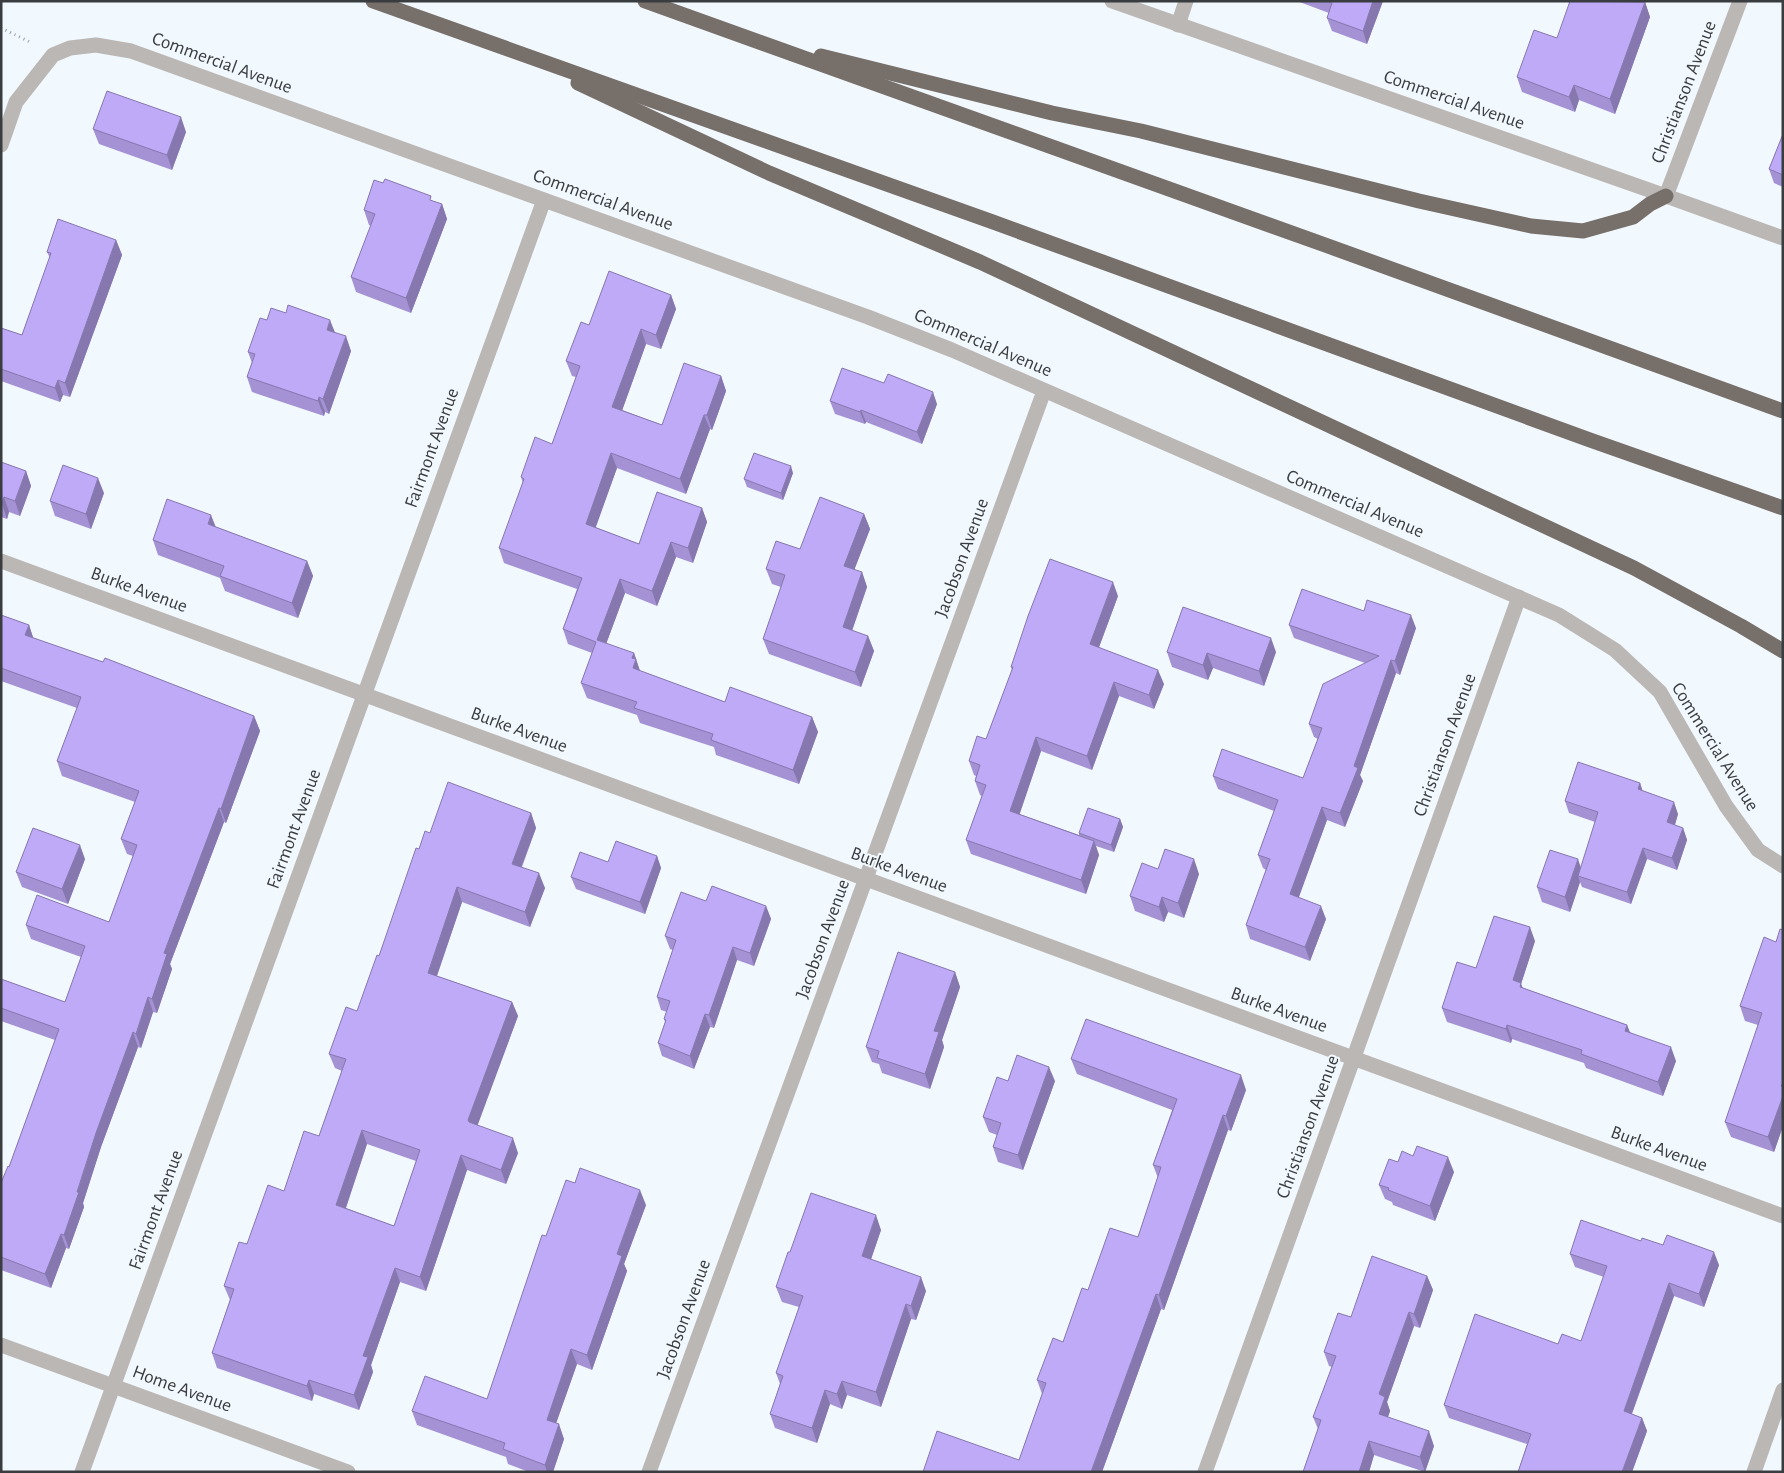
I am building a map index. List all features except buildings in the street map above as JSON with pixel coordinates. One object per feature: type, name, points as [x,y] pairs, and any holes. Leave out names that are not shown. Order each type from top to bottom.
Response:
[{"type":"highway","points":[[373,1],[993,222],[1590,440],[1783,508]]},
{"type":"highway","points":[[644,1],[1783,411]]},
{"type":"highway","points":[[742,36],[1052,113],[1141,131],[1531,226],[1583,231],[1633,217],[1650,204],[1666,196]]},
{"type":"highway","points":[[500,47],[769,173],[989,267],[1625,564],[1783,650]]},
{"type":"street","name":"Commercial Avenue","points":[[1112,1],[1783,238]]},
{"type":"street","points":[[1178,24],[1186,1]]},
{"type":"street","name":"Christianson Avenue","points":[[1666,196],[1740,1]]},
{"type":"street","name":"Commercial Avenue","points":[[53,55],[70,48],[96,44],[131,51],[868,317],[952,350],[1560,615],[1615,650],[1660,692],[1726,806],[1758,850],[1783,866]]},
{"type":"street","points":[[1,145],[16,102],[53,55]]},
{"type":"street","name":"Fairmont Avenue","points":[[82,1472],[544,200]]},
{"type":"street","name":"Jacobson Avenue","points":[[649,1472],[1044,391]]},
{"type":"street","name":"Burke Avenue","points":[[1,561],[1783,1216]]},
{"type":"street","name":"Christianson Avenue","points":[[1205,1472],[1519,597]]},
{"type":"street","name":"Home Avenue","points":[[1,1344],[348,1472]]},
{"type":"street","points":[[1754,1472],[1783,1390]]},
{"type":"path","points":[[1,28],[53,55]]}]
